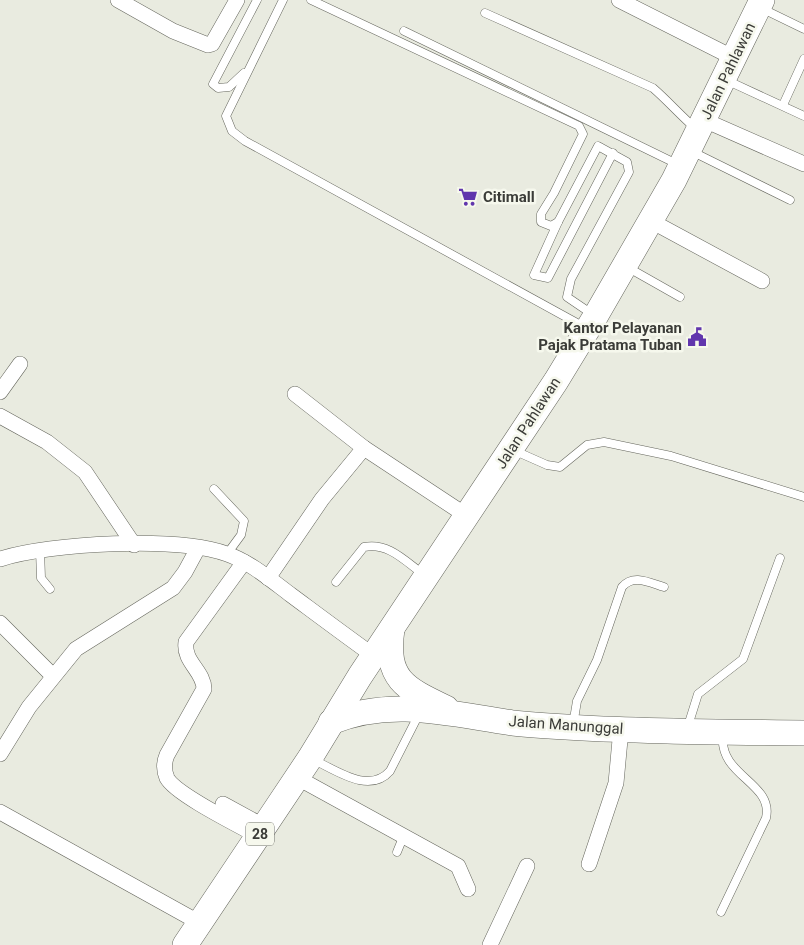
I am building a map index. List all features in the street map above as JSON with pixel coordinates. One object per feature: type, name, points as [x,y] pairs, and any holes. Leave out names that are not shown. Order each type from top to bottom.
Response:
[{"type":"highway","name":"Jalan Pahlawan","points":[[367,666],[511,450],[626,266],[694,142],[760,3]]},
{"type":"highway","points":[[392,629],[389,650],[392,665],[398,678],[435,703],[462,714]]},
{"type":"highway","name":"28","points":[[185,945],[262,832],[367,666]]},
{"type":"highway","name":"Jalan Manunggal","points":[[331,722],[371,709],[400,708],[462,714],[515,723],[572,727],[804,733]]},
{"type":"street","points":[[118,0],[173,31],[208,45],[212,44],[219,35],[237,0]]},
{"type":"street","points":[[619,0],[729,69]]},
{"type":"street","points":[[694,142],[804,164]]},
{"type":"street","points":[[651,221],[762,280]]},
{"type":"street","points":[[0,392],[20,364]]},
{"type":"street","points":[[295,394],[364,448],[467,516]]},
{"type":"street","points":[[0,416],[47,442],[85,472],[134,545]]},
{"type":"street","points":[[268,578],[322,499],[364,448]]},
{"type":"street","points":[[0,559],[40,550],[166,544],[227,554],[244,562],[268,578],[367,666]]},
{"type":"street","points":[[0,754],[29,707],[76,649],[173,588],[185,572],[198,548]]},
{"type":"street","points":[[244,562],[186,642],[186,654],[202,679],[204,689],[167,755],[165,766],[166,776],[171,783],[186,795],[262,832]]},
{"type":"street","points":[[0,623],[53,676]]},
{"type":"street","points":[[589,864],[616,783],[621,729]]},
{"type":"street","points":[[303,768],[404,835],[458,866],[468,889]]},
{"type":"street","points":[[0,812],[200,923]]},
{"type":"street","points":[[490,945],[527,866]]},
{"type":"lane","points":[[249,68],[230,86],[218,88],[213,84],[257,0]]},
{"type":"lane","points":[[283,0],[226,116],[232,131],[245,141],[592,323]]},
{"type":"lane","points":[[311,0],[579,126],[583,134]]},
{"type":"lane","points":[[760,3],[804,29]]},
{"type":"lane","points":[[485,13],[653,88],[667,100],[694,142]]},
{"type":"lane","points":[[404,31],[591,122],[694,142],[790,200]]},
{"type":"lane","points":[[783,105],[804,59]]},
{"type":"lane","points":[[729,69],[783,105],[804,116]]},
{"type":"lane","points":[[558,222],[548,226],[541,222],[542,214],[591,122]]},
{"type":"lane","points":[[592,323],[567,297],[571,279],[629,172],[627,162],[613,153],[598,146],[558,222],[534,275],[548,278],[613,153]]},
{"type":"lane","points":[[626,266],[680,297]]},
{"type":"lane","points":[[511,450],[547,465],[560,467],[587,445],[604,442],[671,456],[802,496],[804,487]]},
{"type":"lane","points":[[214,489],[244,521],[242,535],[227,554]]},
{"type":"lane","points":[[336,582],[364,546],[371,545],[385,547],[427,576]]},
{"type":"lane","points":[[40,550],[41,578],[50,589]]},
{"type":"lane","points":[[687,731],[698,694],[743,660],[780,558]]},
{"type":"lane","points":[[572,727],[577,701],[600,654],[622,587],[627,581],[634,579],[664,587]]},
{"type":"lane","points":[[303,768],[361,781],[376,782],[383,779],[390,771],[421,710]]},
{"type":"lane","points":[[721,912],[768,811],[764,798],[725,757],[722,743],[723,732]]},
{"type":"lane","points":[[396,852],[404,835]]},
{"type":"place","name":"Citimall","points":[[468,197]]},
{"type":"place","name":"Kantor Pelayanan Pajak Pratama Tuban","points":[[697,337]]}]
